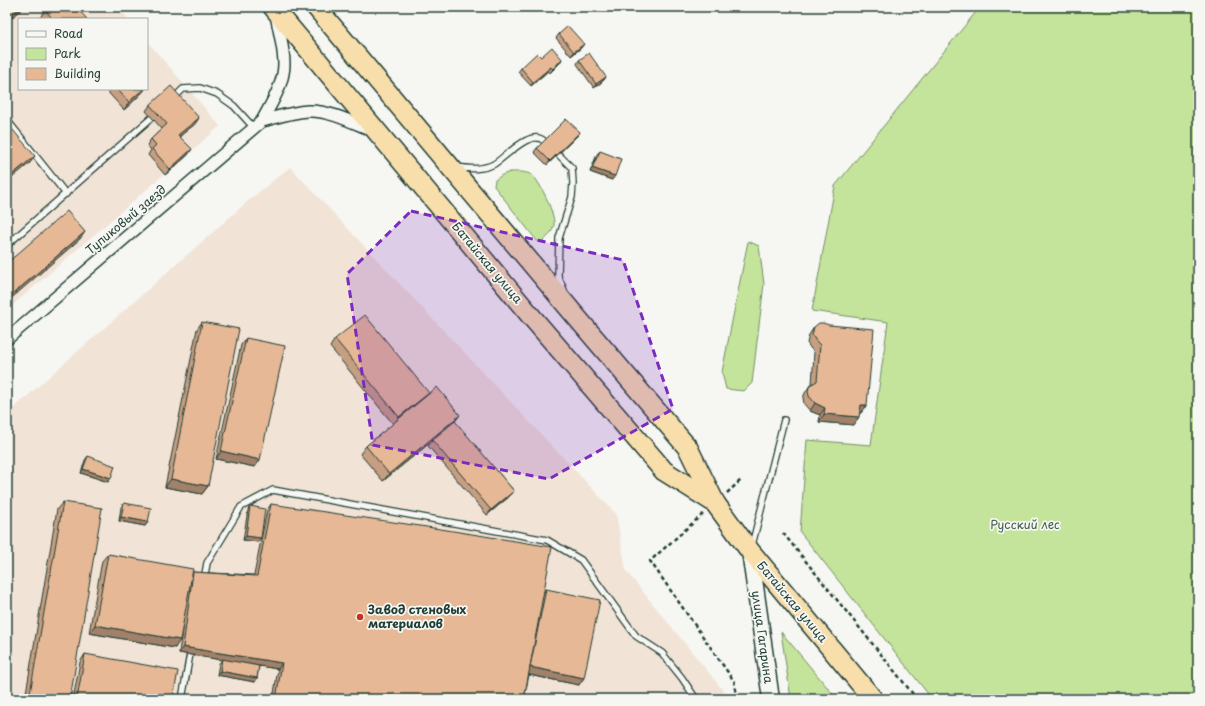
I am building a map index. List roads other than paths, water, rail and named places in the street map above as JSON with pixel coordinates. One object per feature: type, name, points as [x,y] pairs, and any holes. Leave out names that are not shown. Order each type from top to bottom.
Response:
[{"type":"highway","name":"Батайская улица","points":[[316,7],[688,448],[715,504],[750,551],[873,699]]},
{"type":"highway","name":"Батайская улица","points":[[274,8],[530,315],[664,471],[715,504]]},
{"type":"main road","name":"улица Гагарина","points":[[750,551],[771,699]]},
{"type":"street","points":[[258,125],[281,82],[284,65],[283,48],[274,8]]},
{"type":"street","points":[[258,125],[291,113],[309,111],[329,114],[378,133]]},
{"type":"street","name":"Тупиковый заезд","points":[[7,339],[258,125]]},
{"type":"lane","points":[[165,105],[183,89],[200,88],[217,94],[258,125]]},
{"type":"lane","points":[[7,245],[160,111]]},
{"type":"lane","points":[[7,120],[66,194]]},
{"type":"lane","points":[[449,166],[475,169],[493,164],[526,141],[535,137],[541,138],[544,142]]},
{"type":"lane","points":[[558,154],[572,168],[572,197],[559,238],[558,276],[573,313]]},
{"type":"lane","points":[[750,551],[784,420]]},
{"type":"lane","points":[[203,585],[207,563],[241,506],[273,490],[546,540],[581,560],[636,636],[662,654],[682,678],[696,699]]},
{"type":"lane","points":[[182,699],[193,638]]},
{"type":"place","name":"Завод стеновых материалов","points":[[360,617]]},
{"type":"park label","name":"Русский лес","points":[[1025,525]]}]
